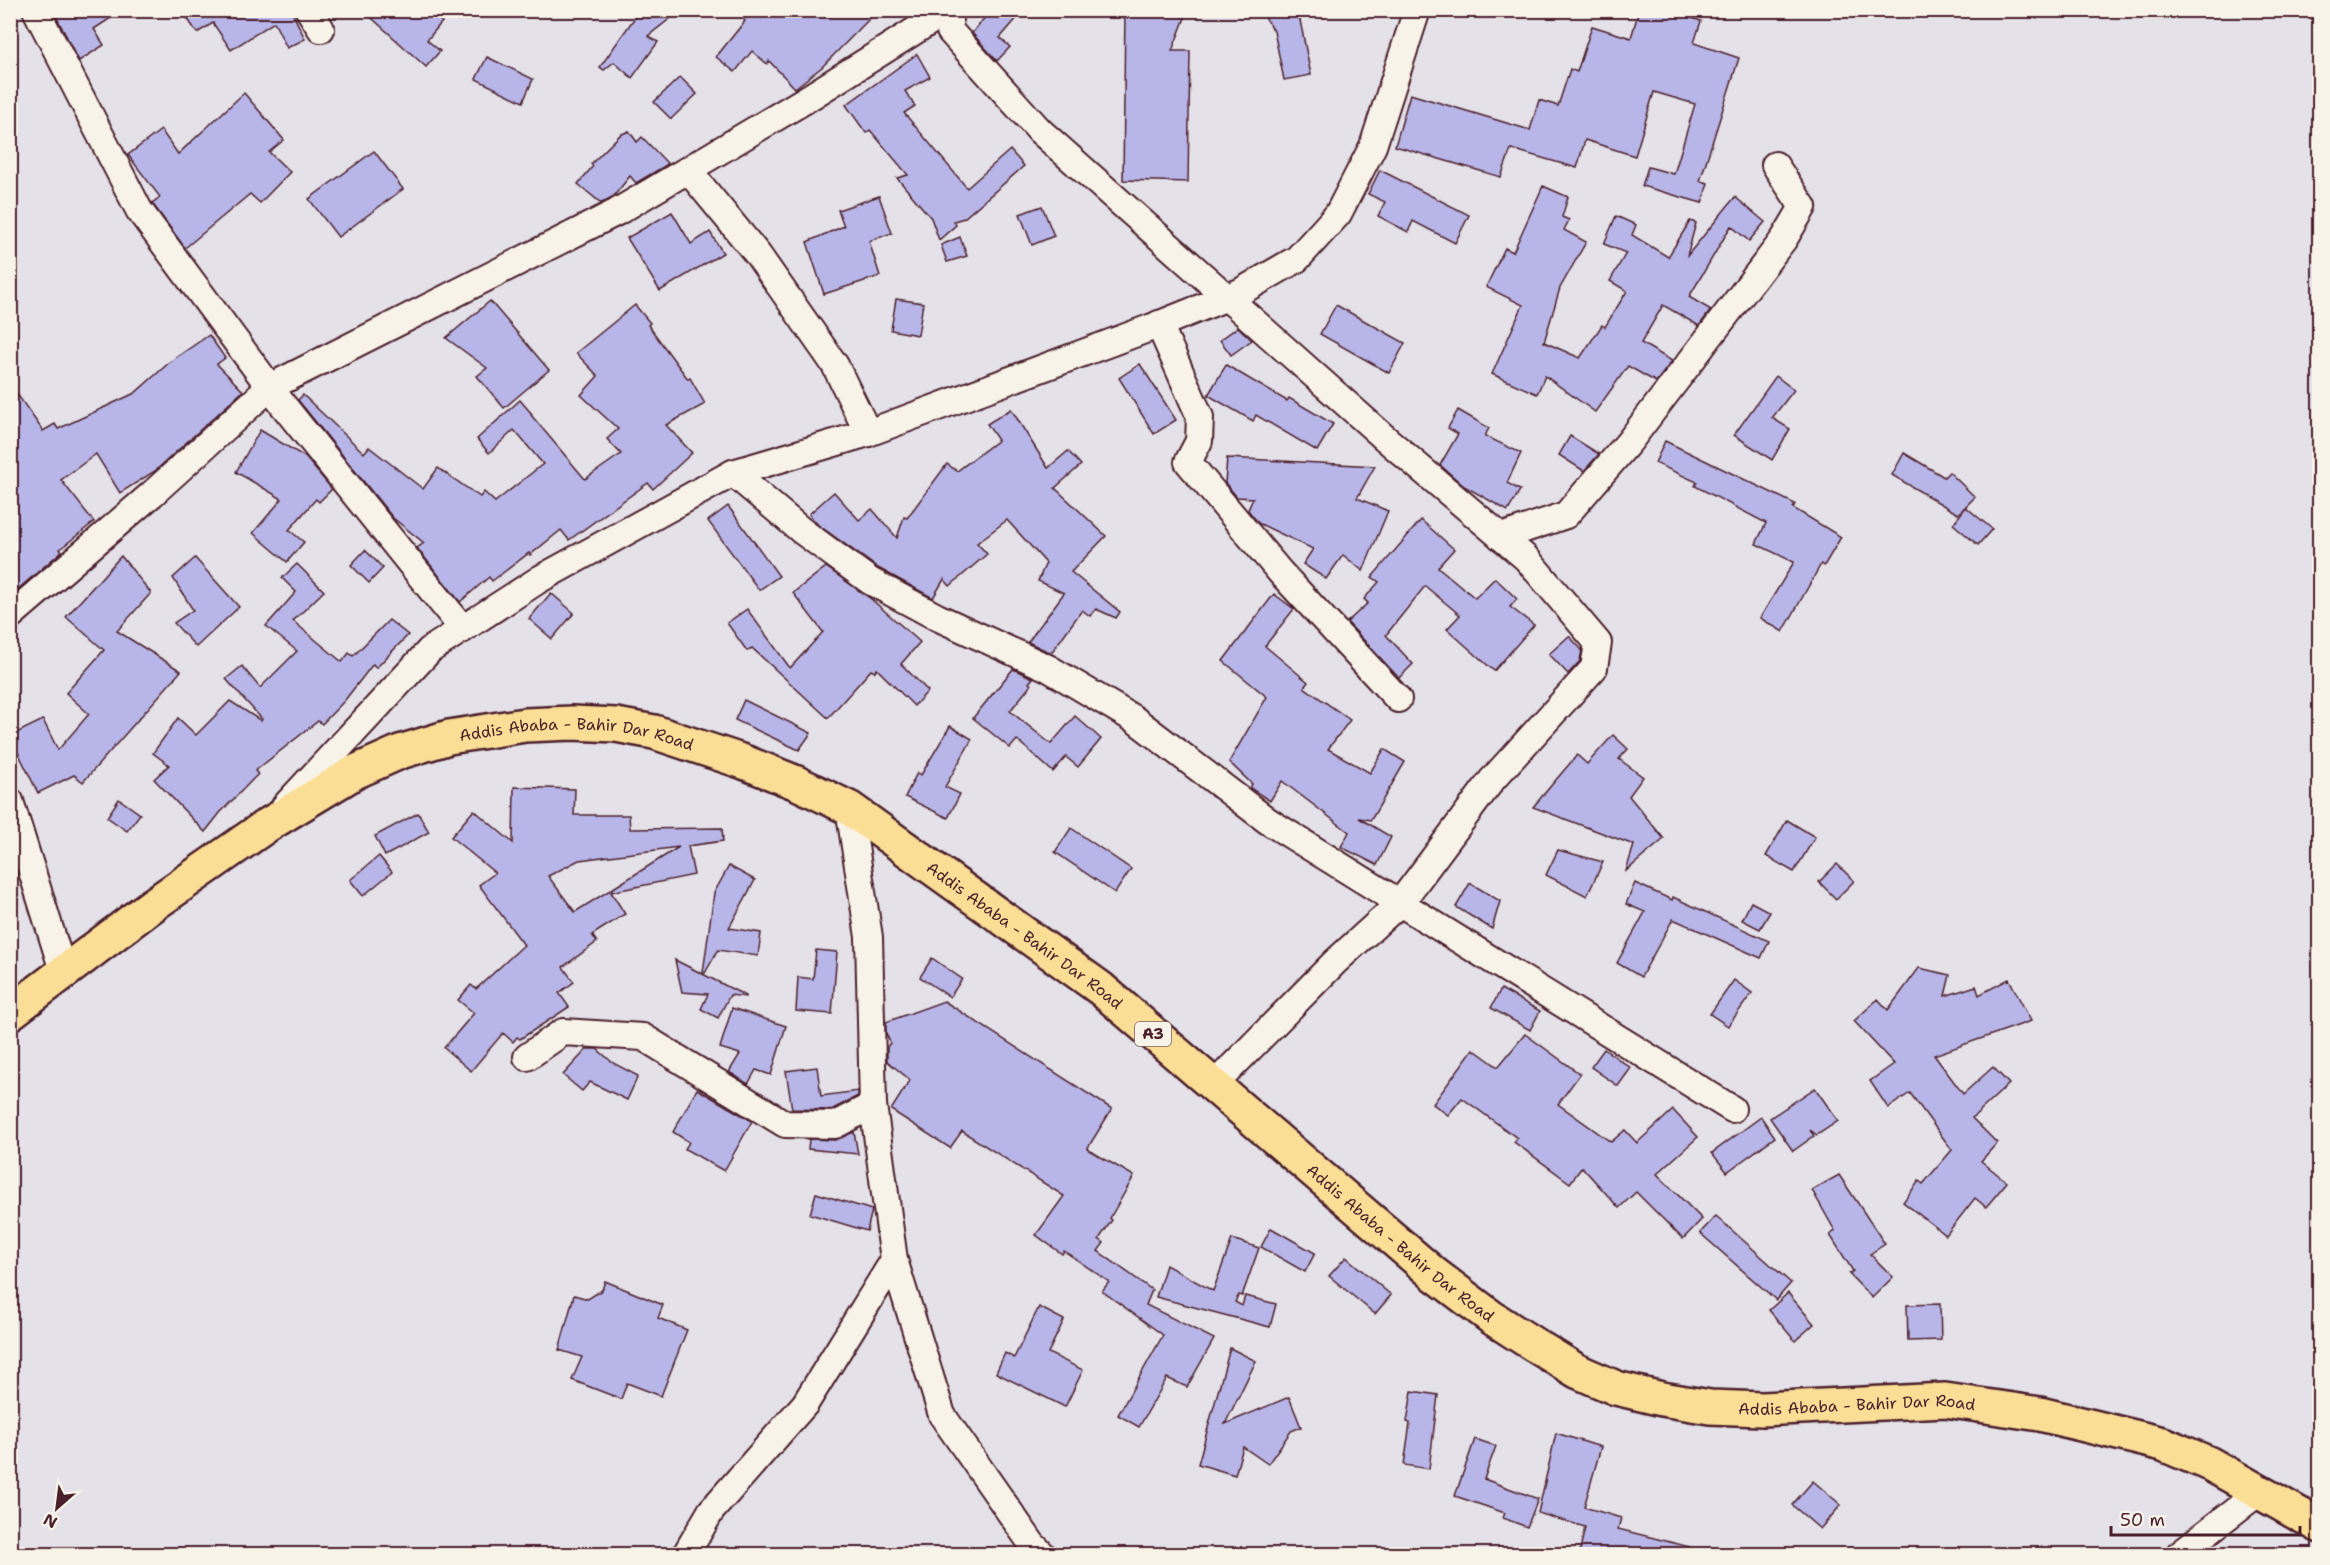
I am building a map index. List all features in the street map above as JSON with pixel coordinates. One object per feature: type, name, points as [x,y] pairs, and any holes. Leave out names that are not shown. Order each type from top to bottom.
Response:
[{"type":"highway","name":"Addis Ababa - Bahir Dar Road","points":[[10,1012],[64,974],[154,904],[266,826],[355,772],[400,752],[449,737],[537,724],[616,725],[654,732],[744,762],[797,783],[849,808],[1100,988],[1434,1274],[1475,1305],[1577,1371],[1616,1388],[1710,1407],[1762,1409],[1945,1400],[2040,1414],[2163,1444],[2210,1464],[2319,1526]]},
{"type":"street","points":[[36,10],[139,210],[270,387],[463,629]]},
{"type":"street","points":[[10,616],[152,494],[270,387],[617,213],[948,10],[950,31],[1040,131],[1386,439],[1526,558],[1598,643],[1594,668],[1492,780],[1401,902],[1335,962],[1214,1086]]},
{"type":"street","points":[[266,826],[430,650],[540,579],[733,473],[868,434],[1159,324],[1240,292],[1297,259],[1338,214],[1373,146],[1417,10]]},
{"type":"street","points":[[1502,537],[1566,515],[1629,442],[1784,239],[1803,207],[1775,165]]},
{"type":"street","points":[[688,170],[758,255],[836,365],[868,434]]},
{"type":"street","points":[[1159,324],[1200,417],[1199,441],[1188,462],[1280,572],[1398,699]]},
{"type":"street","points":[[733,473],[802,531],[870,581],[937,617],[1048,668],[1134,719],[1268,821],[1732,1109]]},
{"type":"street","points":[[10,801],[64,974]]},
{"type":"street","points":[[849,808],[869,937],[873,1105],[894,1260],[942,1414],[1032,1545],[1042,1554]]},
{"type":"street","points":[[527,1057],[563,1032],[643,1037],[785,1124],[835,1125],[873,1105]]},
{"type":"street","points":[[686,1554],[711,1511],[805,1404],[894,1260]]},
{"type":"street","points":[[2179,1554],[2259,1492]]},
{"type":"building","points":[[53,10],[123,10],[94,29],[104,45],[79,61]]},
{"type":"building","points":[[182,10],[291,10],[305,39],[287,48],[274,22],[231,50],[213,23],[197,33]]},
{"type":"building","points":[[363,10],[428,10],[442,22],[427,40],[440,51],[426,67]]},
{"type":"building","points":[[640,10],[681,10],[648,36],[658,42],[632,78],[614,62],[604,70],[600,67]]},
{"type":"building","points":[[734,10],[878,10],[822,67],[795,88],[769,61],[767,64],[752,51],[735,72],[716,57],[745,21]]},
{"type":"building","points":[[991,10],[1024,10],[1000,38],[1010,47],[997,61],[972,33]]},
{"type":"building","points":[[1125,10],[1188,10],[1172,51],[1190,51],[1188,182],[1123,180]]},
{"type":"building","points":[[1260,10],[1298,10],[1311,75],[1284,80],[1274,31]]},
{"type":"building","points":[[1639,10],[1666,10],[1701,21],[1694,43],[1739,58],[1700,181],[1708,183],[1702,203],[1642,186],[1648,167],[1674,174],[1695,104],[1654,92],[1635,156],[1585,140],[1577,168],[1511,149],[1501,177],[1395,146],[1410,94],[1530,130],[1539,100],[1558,106],[1570,69],[1577,72],[1592,26],[1631,38]]},
{"type":"building","points":[[917,54],[930,77],[905,91],[915,106],[904,113],[967,188],[1010,150],[1024,166],[964,218],[954,221],[956,225],[939,240],[931,218],[897,178],[908,175],[870,130],[866,133],[846,105]]},
{"type":"building","points":[[487,57],[533,79],[523,102],[476,79]]},
{"type":"building","points":[[680,77],[697,94],[671,119],[654,102]]},
{"type":"building","points":[[244,93],[284,140],[269,152],[290,172],[260,203],[250,194],[185,248],[152,203],[160,197],[128,155],[161,130],[178,154]]},
{"type":"building","points":[[629,131],[637,142],[642,137],[668,164],[636,183],[630,176],[614,196],[601,203],[578,184],[593,166],[591,164],[620,135]]},
{"type":"building","points":[[374,151],[403,189],[338,237],[309,199]]},
{"type":"building","points":[[1380,170],[1469,215],[1455,243],[1413,221],[1408,232],[1378,216],[1385,202],[1368,194]]},
{"type":"building","points":[[1543,186],[1568,197],[1562,217],[1569,220],[1564,230],[1586,242],[1560,288],[1544,342],[1580,358],[1602,325],[1605,327],[1627,291],[1610,281],[1626,253],[1604,244],[1616,216],[1636,225],[1632,235],[1668,257],[1690,221],[1696,223],[1687,256],[1735,197],[1765,222],[1749,241],[1731,226],[1689,297],[1711,310],[1699,326],[1663,305],[1641,343],[1672,361],[1656,382],[1628,366],[1595,412],[1545,376],[1537,394],[1492,374],[1523,305],[1486,287],[1505,248],[1513,252]]},
{"type":"building","points":[[879,196],[892,233],[869,241],[880,276],[824,294],[807,242],[844,226],[838,210]]},
{"type":"building","points":[[1042,206],[1054,236],[1032,245],[1020,214]]},
{"type":"building","points":[[672,212],[691,244],[710,232],[723,253],[660,291],[627,238]]},
{"type":"building","points":[[960,237],[967,256],[947,262],[941,245]]},
{"type":"building","points":[[896,299],[923,303],[918,335],[891,330]]},
{"type":"building","points":[[490,301],[549,370],[504,408],[477,376],[487,368],[446,338]]},
{"type":"building","points":[[635,305],[688,379],[690,378],[705,404],[666,425],[692,453],[653,489],[648,483],[569,540],[561,530],[492,581],[489,577],[460,602],[417,548],[424,543],[393,518],[298,400],[303,395],[364,453],[369,447],[423,489],[438,468],[480,497],[484,492],[495,502],[543,464],[514,430],[489,453],[477,439],[520,400],[585,479],[621,454],[607,439],[618,429],[581,395],[598,376],[576,353]]},
{"type":"building","points":[[1336,305],[1405,343],[1389,373],[1320,334]]},
{"type":"building","points":[[1238,327],[1252,340],[1231,355],[1220,340]]},
{"type":"building","points":[[209,335],[225,358],[217,364],[243,391],[155,471],[120,493],[96,454],[61,480],[94,522],[60,549],[62,551],[10,596],[10,384],[43,431],[55,424],[58,429],[135,393],[171,361]]},
{"type":"building","points":[[1140,364],[1176,420],[1154,434],[1119,378]]},
{"type":"building","points":[[1226,365],[1287,401],[1289,398],[1333,424],[1317,451],[1256,415],[1253,421],[1208,395]]},
{"type":"building","points":[[1776,376],[1794,390],[1772,418],[1790,429],[1772,460],[1734,435]]},
{"type":"building","points":[[1011,409],[1048,468],[1068,451],[1081,465],[1055,488],[1106,536],[1071,572],[1120,612],[1116,618],[1096,609],[1090,616],[1082,610],[1051,653],[1028,642],[1064,593],[1038,581],[1046,563],[1007,520],[977,543],[987,554],[950,586],[944,579],[933,598],[878,568],[817,524],[809,514],[834,492],[859,520],[872,509],[897,538],[904,517],[907,518],[947,464],[957,471],[998,440],[987,424]]},
{"type":"building","points":[[1458,410],[1489,428],[1485,436],[1521,453],[1507,483],[1520,490],[1508,511],[1464,486],[1440,465],[1458,434],[1448,428]]},
{"type":"building","points":[[260,430],[305,457],[332,489],[319,502],[316,499],[289,530],[304,542],[287,562],[253,533],[282,499],[236,472]]},
{"type":"building","points":[[1570,436],[1599,454],[1584,471],[1559,455]]},
{"type":"building","points":[[1665,441],[1795,504],[1793,508],[1841,537],[1824,566],[1821,564],[1783,632],[1760,618],[1794,562],[1756,544],[1766,523],[1695,486],[1697,482],[1655,463]]},
{"type":"building","points":[[1904,453],[1944,477],[1949,472],[1975,497],[1958,514],[1892,475]]},
{"type":"building","points":[[1227,458],[1375,466],[1357,498],[1388,511],[1363,571],[1343,555],[1326,579],[1303,564],[1313,549],[1258,523],[1248,510],[1253,498],[1237,497],[1225,483]]},
{"type":"building","points":[[728,506],[779,576],[759,590],[708,521]]},
{"type":"building","points":[[1966,507],[1992,529],[1978,545],[1953,524]]},
{"type":"building","points":[[1421,520],[1454,549],[1438,567],[1475,598],[1495,578],[1517,599],[1510,607],[1534,625],[1494,671],[1447,629],[1460,615],[1425,586],[1386,635],[1413,664],[1399,678],[1347,622],[1368,603],[1364,599],[1379,582],[1372,577]]},
{"type":"building","points":[[365,550],[383,568],[369,583],[351,565]]},
{"type":"building","points":[[121,556],[151,593],[117,631],[181,671],[83,782],[74,775],[38,793],[10,736],[43,720],[58,750],[89,714],[66,693],[104,650],[66,617]]},
{"type":"building","points":[[195,558],[239,607],[196,647],[174,623],[193,610],[173,578]]},
{"type":"building","points":[[297,564],[324,591],[293,621],[342,662],[349,653],[353,656],[389,620],[408,635],[376,668],[373,664],[345,700],[322,724],[318,721],[255,771],[258,774],[205,832],[154,779],[169,765],[153,753],[178,718],[196,735],[230,701],[261,721],[262,719],[226,679],[242,666],[260,688],[297,651],[266,626],[296,592],[282,578]]},
{"type":"building","points":[[826,567],[871,599],[920,642],[901,664],[928,691],[914,706],[877,669],[875,672],[871,670],[828,718],[752,648],[747,651],[727,623],[747,609],[790,668],[823,632],[793,593]]},
{"type":"building","points":[[551,593],[574,613],[552,639],[529,619]]},
{"type":"building","points":[[1274,594],[1294,609],[1265,646],[1308,682],[1304,687],[1350,720],[1328,749],[1370,773],[1384,749],[1405,762],[1371,820],[1359,818],[1391,837],[1377,865],[1341,847],[1349,832],[1282,781],[1270,801],[1250,788],[1252,784],[1229,762],[1267,697],[1223,661]]},
{"type":"building","points":[[1569,636],[1582,650],[1580,661],[1568,674],[1549,654]]},
{"type":"building","points":[[1013,669],[1033,678],[1029,683],[1031,685],[1010,711],[1051,744],[1075,716],[1101,739],[1078,767],[1066,757],[1053,772],[1017,740],[1010,748],[973,718]]},
{"type":"building","points":[[744,700],[811,733],[799,750],[735,720]]},
{"type":"building","points":[[950,726],[972,739],[945,787],[960,794],[948,818],[905,797],[917,773],[921,775]]},
{"type":"building","points":[[1613,735],[1628,749],[1619,759],[1643,777],[1629,796],[1664,839],[1626,871],[1634,845],[1533,807],[1577,755],[1587,764]]},
{"type":"building","points":[[514,787],[575,789],[574,815],[629,815],[630,829],[722,828],[723,841],[688,846],[694,875],[611,892],[625,914],[592,935],[597,942],[563,967],[574,982],[559,993],[569,1007],[520,1039],[517,1037],[513,1042],[503,1033],[471,1071],[444,1048],[474,1013],[458,1000],[471,985],[476,989],[524,945],[479,885],[495,873],[451,837],[474,810],[513,843]],"holes":[[[679,847],[575,912],[548,876],[579,860]]]},
{"type":"building","points":[[119,799],[140,814],[127,831],[107,817]]},
{"type":"building","points":[[418,813],[429,832],[385,856],[375,836]]},
{"type":"building","points":[[1787,820],[1815,837],[1794,872],[1766,856]]},
{"type":"building","points":[[1071,828],[1131,869],[1115,893],[1055,852]]},
{"type":"building","points":[[1558,850],[1603,862],[1587,896],[1546,875]]},
{"type":"building","points":[[379,856],[392,872],[363,896],[350,880]]},
{"type":"building","points":[[1837,864],[1854,881],[1836,899],[1819,882]]},
{"type":"building","points":[[729,866],[755,880],[729,928],[761,933],[758,956],[718,950],[703,973],[714,893]]},
{"type":"building","points":[[1470,883],[1500,901],[1492,929],[1456,907]]},
{"type":"building","points":[[1635,883],[1672,900],[1673,897],[1769,941],[1761,958],[1673,919],[1641,977],[1617,963],[1645,912],[1626,904]]},
{"type":"building","points":[[1751,902],[1770,912],[1760,929],[1742,920]]},
{"type":"building","points":[[816,950],[837,952],[832,1014],[796,1011],[798,977],[813,979]]},
{"type":"building","points":[[932,958],[962,979],[950,997],[920,977]]},
{"type":"building","points":[[675,960],[746,997],[730,995],[718,1018],[701,1009],[708,994],[682,992]]},
{"type":"building","points":[[1919,968],[1950,975],[1945,996],[1976,986],[1979,995],[2009,979],[2031,1021],[1934,1055],[1963,1094],[1993,1067],[2009,1084],[1972,1118],[1997,1143],[1981,1161],[2007,1182],[1986,1207],[1975,1198],[1946,1235],[1903,1202],[1919,1181],[1923,1184],[1952,1150],[1910,1093],[1888,1108],[1870,1081],[1894,1064],[1854,1021],[1878,999],[1888,1010]]},
{"type":"building","points":[[1734,980],[1752,993],[1728,1026],[1710,1014]]},
{"type":"building","points":[[1501,989],[1540,1011],[1530,1030],[1491,1008]]},
{"type":"building","points":[[944,1001],[1112,1109],[1087,1149],[1134,1176],[1110,1218],[1112,1220],[1099,1239],[1104,1243],[1098,1251],[1152,1290],[1146,1305],[1214,1339],[1187,1387],[1167,1378],[1139,1427],[1118,1415],[1163,1335],[1102,1291],[1109,1282],[1064,1251],[1062,1254],[1036,1235],[1064,1196],[962,1131],[950,1148],[891,1110],[910,1080],[887,1061],[887,1047],[890,1043],[886,1033],[886,1022]]},
{"type":"building","points":[[732,1008],[786,1026],[771,1075],[756,1070],[748,1084],[729,1072],[740,1054],[720,1048]]},
{"type":"building","points":[[1525,1034],[1580,1074],[1558,1104],[1611,1142],[1625,1130],[1637,1143],[1673,1110],[1698,1137],[1657,1174],[1702,1219],[1683,1239],[1636,1192],[1619,1208],[1582,1167],[1570,1183],[1514,1142],[1517,1138],[1462,1098],[1448,1115],[1433,1104],[1473,1049],[1498,1067]]},
{"type":"building","points":[[587,1049],[597,1049],[613,1063],[638,1076],[627,1100],[590,1082],[582,1091],[563,1075]]},
{"type":"building","points":[[1604,1049],[1631,1068],[1618,1086],[1591,1067]]},
{"type":"building","points":[[817,1067],[821,1096],[858,1091],[858,1096],[831,1110],[792,1109],[786,1071]]},
{"type":"building","points":[[1815,1088],[1838,1121],[1817,1135],[1810,1130],[1814,1136],[1793,1151],[1770,1118]]},
{"type":"building","points":[[697,1089],[752,1121],[724,1171],[685,1149],[689,1142],[673,1132]]},
{"type":"building","points":[[1761,1117],[1775,1137],[1727,1172],[1712,1153]]},
{"type":"building","points":[[854,1132],[858,1154],[808,1149],[809,1139],[835,1140]]},
{"type":"building","points":[[1839,1175],[1885,1244],[1870,1254],[1893,1277],[1872,1298],[1849,1274],[1853,1271],[1830,1235],[1835,1231],[1812,1190]]},
{"type":"building","points":[[816,1193],[872,1210],[867,1231],[810,1214]]},
{"type":"building","points":[[1716,1216],[1791,1283],[1776,1300],[1700,1233]]},
{"type":"building","points":[[1271,1228],[1315,1253],[1305,1272],[1261,1247]]},
{"type":"building","points":[[1232,1239],[1259,1248],[1242,1296],[1239,1295],[1235,1302],[1242,1306],[1245,1296],[1276,1304],[1270,1327],[1156,1297],[1166,1265],[1213,1291]]},
{"type":"building","points":[[1346,1257],[1391,1295],[1375,1314],[1329,1276]]},
{"type":"building","points":[[605,1281],[663,1305],[658,1318],[687,1330],[661,1396],[627,1383],[621,1399],[572,1380],[582,1357],[559,1350],[574,1295],[588,1299],[602,1290]]},
{"type":"building","points":[[1788,1293],[1814,1324],[1795,1341],[1769,1310]]},
{"type":"building","points":[[1940,1304],[1941,1340],[1908,1341],[1907,1305]]},
{"type":"building","points":[[1039,1307],[1064,1320],[1048,1353],[1083,1370],[1065,1407],[996,1373],[1005,1353],[1014,1358]]},
{"type":"building","points":[[1230,1348],[1256,1361],[1225,1424],[1289,1397],[1301,1427],[1291,1431],[1268,1464],[1243,1447],[1235,1475],[1198,1464]]},
{"type":"building","points":[[1412,1391],[1438,1395],[1429,1469],[1404,1465]]},
{"type":"building","points":[[1556,1433],[1601,1447],[1584,1507],[1621,1518],[1618,1529],[1690,1547],[1689,1554],[1579,1554],[1585,1527],[1538,1513]]},
{"type":"building","points":[[1475,1439],[1496,1446],[1484,1479],[1538,1499],[1527,1527],[1503,1518],[1505,1513],[1455,1496]]},
{"type":"building","points":[[1813,1481],[1841,1505],[1820,1529],[1792,1505]]}]
